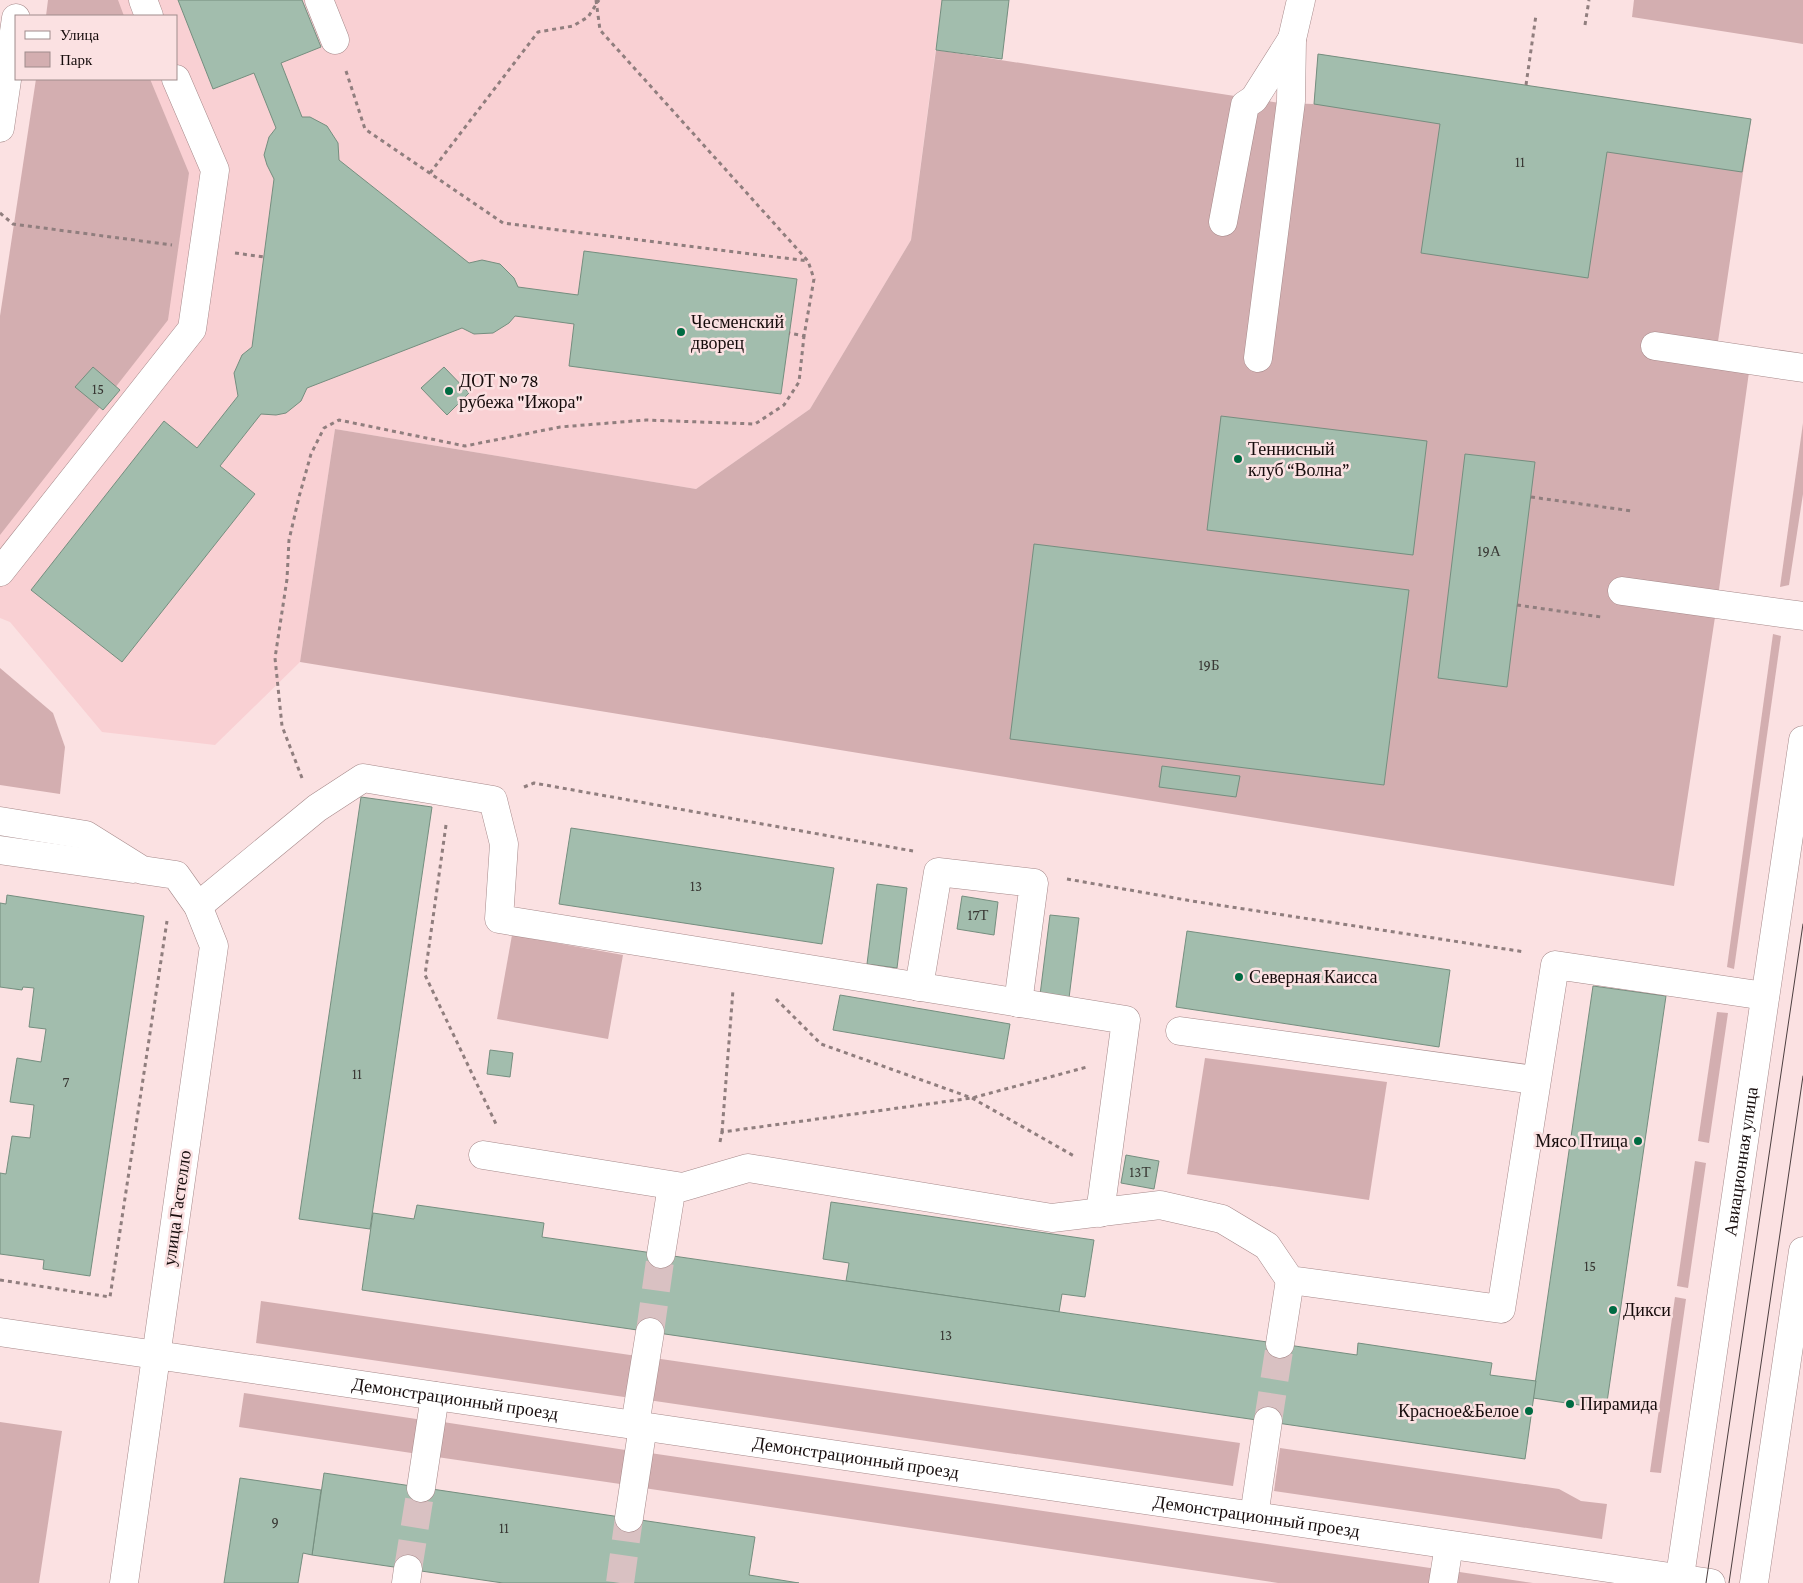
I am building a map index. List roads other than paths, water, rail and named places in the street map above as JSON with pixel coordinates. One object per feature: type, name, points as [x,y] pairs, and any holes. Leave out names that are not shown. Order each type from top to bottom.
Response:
[{"type":"street","points":[[16,15],[19,0]]},
{"type":"street","points":[[142,0],[150,15]]},
{"type":"street","points":[[319,0],[335,40]]},
{"type":"street","points":[[1258,358],[1291,101],[1292,39],[1301,0]]},
{"type":"street","points":[[0,128],[15,24]]},
{"type":"street","points":[[1223,222],[1245,106],[1254,99],[1292,39]]},
{"type":"street","points":[[0,572],[192,329],[215,170],[176,80]]},
{"type":"street","points":[[1655,346],[1803,368]]},
{"type":"street","points":[[1622,591],[1803,616]]},
{"type":"street","name":"Авиационная улица","points":[[1679,1581],[1803,740]]},
{"type":"street","points":[[198,906],[317,808],[363,778],[493,800],[504,844],[499,919],[1126,1020],[1100,1214]]},
{"type":"street","name":"улица Гастелло","points":[[0,820],[86,835],[142,870]]},
{"type":"street","name":"улица Гастелло","points":[[0,850],[176,876],[198,906],[214,946],[124,1583]]},
{"type":"street","points":[[919,987],[938,872],[1034,884],[1018,1003]]},
{"type":"street","points":[[1290,1280],[1501,1309],[1535,1080],[1555,965],[1765,996]]},
{"type":"street","points":[[1180,1031],[1535,1080]]},
{"type":"street","points":[[483,1155],[683,1187],[748,1168],[1052,1218],[1100,1214],[1160,1205],[1222,1220],[1267,1246],[1290,1280],[1280,1344]]},
{"type":"street","points":[[661,1254],[672,1186]]},
{"type":"street","points":[[1754,1583],[1803,1251]]},
{"type":"street","name":"Демонстрационный проезд","points":[[0,1332],[1449,1544],[1679,1581],[1711,1583]]},
{"type":"street","points":[[629,1518],[650,1332]]},
{"type":"street","points":[[421,1488],[435,1396]]},
{"type":"street","points":[[1254,1516],[1268,1421]]},
{"type":"street","points":[[1442,1583],[1449,1544]]},
{"type":"tunnel","points":[[650,1332],[661,1254]]},
{"type":"tunnel","points":[[1268,1421],[1280,1344]]},
{"type":"tunnel","points":[[408,1569],[421,1488]]},
{"type":"tunnel","points":[[620,1583],[629,1518]]},
{"type":"tram line","points":[[1706,1583],[1803,924]]},
{"type":"tram line","points":[[1729,1583],[1803,1076]]},
{"type":"place","name":"Чесменский дворец","points":[[681,332]]},
{"type":"place","name":"ДОТ № 78 рубежа \"Ижора\"","points":[[449,391]]},
{"type":"place","name":"Теннисный клуб “Волна”","points":[[1238,459]]},
{"type":"place","name":"Северная Каисса","points":[[1239,977]]},
{"type":"place","name":"Мясо Птица","points":[[1638,1141]]},
{"type":"place","name":"Дикси","points":[[1613,1310]]},
{"type":"place","name":"Пирамида","points":[[1570,1404]]},
{"type":"place","name":"Красное&Белое","points":[[1529,1411]]}]
